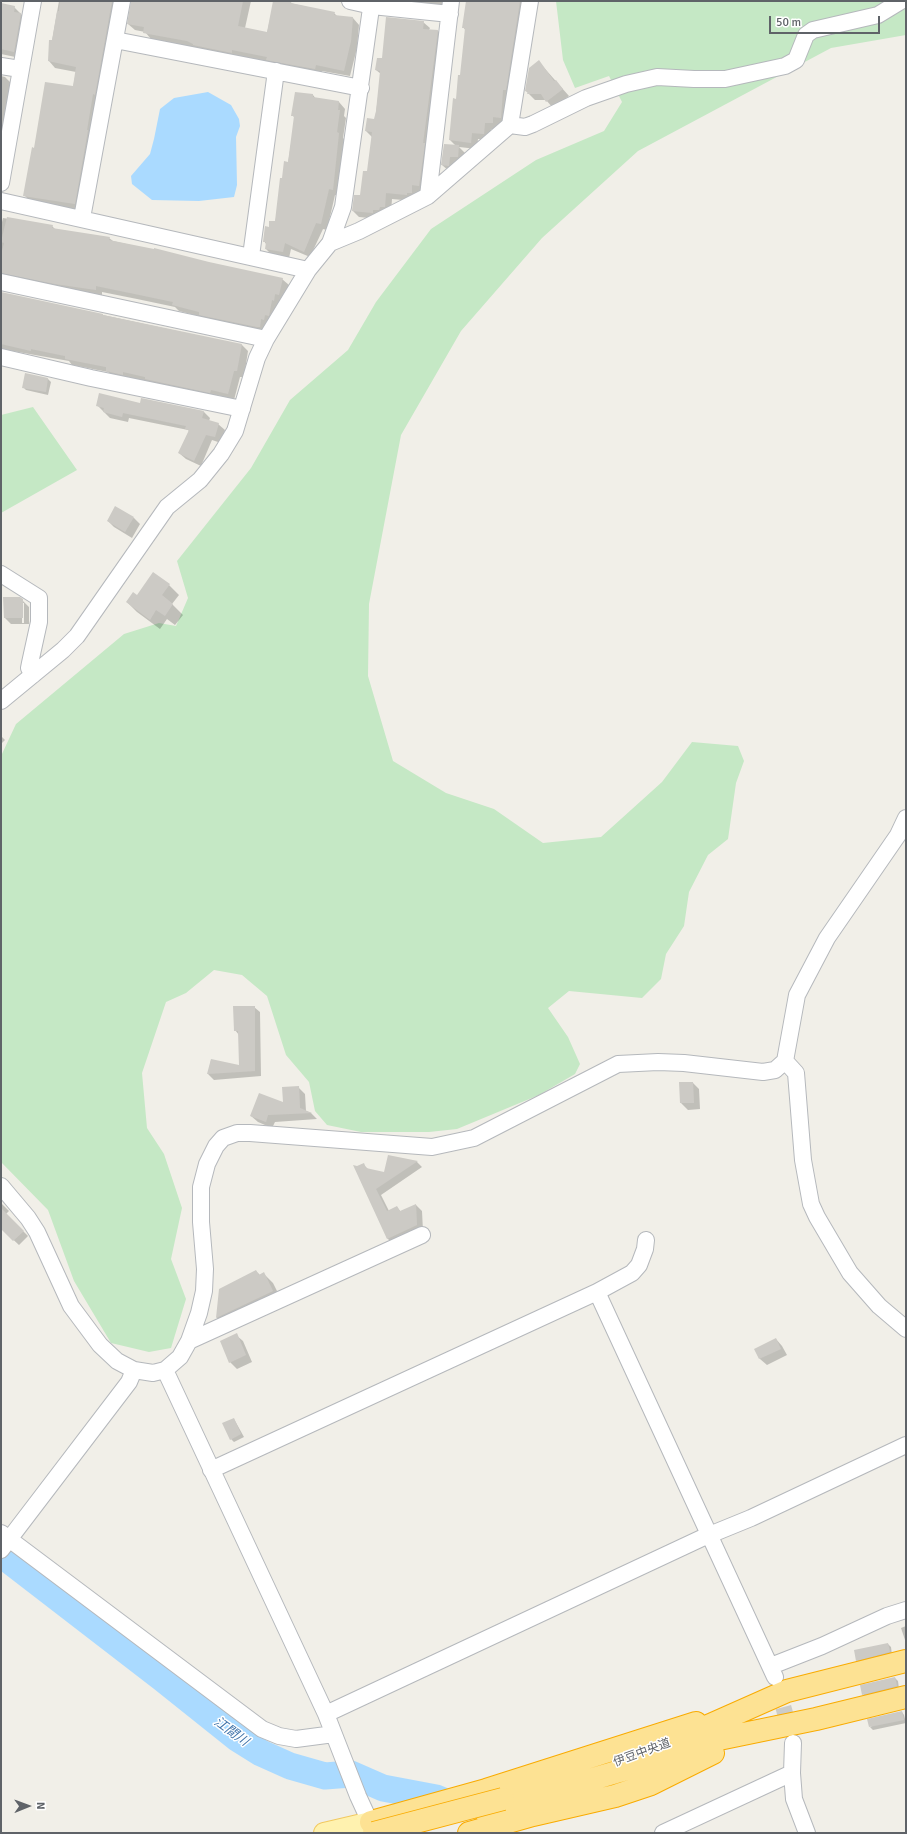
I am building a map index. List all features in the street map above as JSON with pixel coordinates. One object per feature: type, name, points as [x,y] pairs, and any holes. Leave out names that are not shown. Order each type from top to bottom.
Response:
[{"type":"highway","name":"伊豆中央道","points":[[374,1829],[500,1804],[638,1756],[693,1734],[745,1709],[803,1686],[906,1661]]},
{"type":"highway","points":[[374,1829],[500,1804],[607,1798],[651,1784],[763,1729],[816,1719],[906,1697]]},
{"type":"highway","points":[[469,1833],[500,1804]]},
{"type":"main road","points":[[324,1833],[374,1829]]},
{"type":"street","points":[[1,183],[33,1]]},
{"type":"street","points":[[82,218],[122,1]]},
{"type":"street","points":[[350,1],[450,7],[428,196]]},
{"type":"street","points":[[330,243],[359,231],[428,196],[510,125],[530,1]]},
{"type":"street","points":[[510,125],[525,127],[586,98],[626,84],[657,77],[725,79],[785,66],[796,60],[806,35],[813,30],[878,15],[901,1]]},
{"type":"street","points":[[1,701],[63,650],[77,636],[167,507],[200,480],[221,454],[235,431],[251,374],[266,339],[308,270],[330,243],[343,207],[372,3]]},
{"type":"street","points":[[115,40],[361,88]]},
{"type":"street","points":[[1,66],[20,69]]},
{"type":"street","points":[[251,256],[276,71]]},
{"type":"street","points":[[1,201],[308,270]]},
{"type":"street","points":[[1,282],[266,339]]},
{"type":"street","points":[[1,357],[91,378],[242,409]]},
{"type":"street","points":[[1,574],[39,598],[38,622],[29,668],[33,675]]},
{"type":"street","points":[[1,1186],[28,1218],[37,1232],[72,1306],[82,1323],[100,1345],[117,1361],[134,1370],[153,1373],[165,1370],[180,1357],[189,1341],[204,1291],[202,1187],[207,1164],[216,1146],[223,1138],[237,1133],[250,1133],[432,1147],[474,1138],[618,1064],[658,1062],[684,1063],[763,1072],[775,1070],[785,1061],[797,995],[827,938],[898,835],[906,818]]},
{"type":"street","points":[[785,1061],[796,1073],[803,1160],[811,1204],[816,1217],[850,1273],[879,1306],[906,1329]]},
{"type":"street","points":[[189,1341],[422,1235]]},
{"type":"street","points":[[211,1470],[597,1292],[632,1273],[639,1265],[645,1249],[646,1240]]},
{"type":"street","points":[[597,1292],[773,1671],[822,1646],[887,1616],[906,1610]]},
{"type":"street","points":[[134,1370],[129,1382],[5,1541],[262,1728],[279,1736],[296,1739],[334,1734]]},
{"type":"street","points":[[165,1370],[326,1714],[358,1796],[374,1829]]},
{"type":"street","points":[[326,1714],[709,1535],[751,1518],[906,1445]]},
{"type":"street","points":[[793,1743],[792,1773],[794,1799],[807,1833]]},
{"type":"street","points":[[663,1833],[792,1773]]},
{"type":"green space","points":[[556,1],[906,1],[906,35],[831,48],[638,151],[542,238],[461,331],[401,435],[369,604],[368,676],[393,761],[446,793],[494,809],[543,843],[601,837],[662,782],[692,742],[738,746],[744,761],[736,783],[728,839],[708,855],[689,892],[684,926],[666,954],[661,979],[642,998],[569,991],[548,1008],[568,1037],[580,1064],[575,1074],[539,1095],[457,1129],[429,1132],[361,1132],[327,1125],[315,1111],[309,1082],[286,1055],[267,996],[242,975],[214,970],[186,993],[166,1002],[142,1073],[147,1128],[164,1154],[182,1208],[171,1259],[186,1299],[171,1348],[149,1352],[111,1343],[74,1281],[48,1210],[1,1162],[1,756],[16,724],[124,634],[159,623],[176,626],[188,598],[177,561],[251,468],[290,400],[348,350],[376,302],[431,229],[536,160],[604,131],[622,102],[609,76],[575,88],[563,60]]},
{"type":"green space","points":[[33,407],[77,470],[1,513],[1,415]]},
{"type":"water","points":[[208,92],[231,105],[239,119],[240,126],[236,137],[237,185],[234,197],[199,201],[152,200],[132,184],[131,176],[150,154],[160,109],[174,98]]},
{"type":"building","points":[[60,1],[112,1],[95,95],[93,94],[75,204],[23,196],[32,147],[34,148],[45,82],[73,86],[76,67],[48,61],[49,40],[52,40]]},
{"type":"building","points":[[131,1],[243,1],[238,26],[267,32],[273,1],[292,1],[291,3],[335,12],[334,15],[353,17],[351,41],[344,71],[316,65],[315,69],[276,62],[266,60],[267,57],[232,50],[232,53],[193,45],[187,41],[143,33],[144,27],[127,24]]},
{"type":"building","points":[[466,1],[520,1],[506,90],[503,90],[501,118],[493,117],[493,123],[485,123],[484,134],[472,133],[471,143],[449,140],[453,98],[456,99],[458,75],[460,75],[465,28],[462,28]]},
{"type":"building","points":[[1,3],[15,6],[14,12],[21,13],[14,52],[1,49]]},
{"type":"building","points":[[386,17],[424,21],[423,29],[438,30],[423,143],[425,143],[419,186],[412,185],[412,193],[407,193],[407,195],[386,193],[385,207],[380,207],[379,210],[373,210],[373,213],[352,211],[354,195],[360,195],[363,171],[367,171],[372,132],[365,131],[367,118],[374,119],[376,111],[380,71],[375,70],[377,58],[382,58]]},
{"type":"building","points":[[539,60],[554,81],[556,80],[563,89],[546,102],[541,94],[527,94],[528,92],[525,91],[529,68]]},
{"type":"building","points":[[295,92],[313,94],[313,97],[339,101],[338,110],[340,110],[337,132],[339,133],[333,190],[329,189],[321,224],[316,223],[304,252],[285,243],[283,252],[265,249],[266,242],[263,242],[265,226],[269,227],[269,221],[275,221],[280,178],[282,178],[284,161],[288,162],[294,116],[291,116]]},
{"type":"building","points":[[444,144],[459,145],[458,157],[450,157],[449,166],[441,165]]},
{"type":"building","points":[[7,217],[53,225],[52,228],[110,237],[109,240],[154,248],[283,278],[279,295],[275,294],[274,301],[272,300],[269,316],[265,315],[264,320],[261,319],[260,327],[257,327],[199,315],[199,312],[172,305],[173,302],[96,286],[96,290],[55,284],[1,273],[1,255],[4,243],[1,242]]},
{"type":"building","points":[[1,292],[242,344],[237,371],[234,371],[228,394],[211,390],[210,393],[145,379],[145,377],[123,372],[123,375],[106,371],[106,367],[65,359],[65,356],[31,349],[31,351],[1,344]]},
{"type":"building","points":[[25,373],[48,378],[46,392],[22,388]]},
{"type":"building","points":[[99,393],[140,403],[141,398],[204,411],[202,418],[219,423],[215,437],[206,435],[194,461],[178,453],[189,430],[185,429],[186,426],[123,413],[122,417],[103,412],[104,408],[96,406]]},
{"type":"building","points":[[115,506],[134,517],[125,532],[107,521]]},
{"type":"building","points":[[153,572],[170,584],[162,595],[173,604],[165,616],[156,610],[150,620],[126,602],[133,592],[137,595]]},
{"type":"building","points":[[3,597],[20,597],[23,599],[23,618],[4,618]]},
{"type":"building","points":[[233,1006],[255,1006],[255,1071],[207,1074],[211,1059],[239,1065],[238,1031],[234,1031]]},
{"type":"building","points":[[679,1082],[693,1082],[694,1103],[680,1103]]},
{"type":"building","points":[[299,1086],[300,1108],[312,1113],[268,1115],[266,1122],[250,1116],[259,1093],[283,1102],[282,1087]]},
{"type":"building","points":[[388,1155],[418,1161],[376,1189],[387,1211],[397,1206],[400,1211],[416,1204],[417,1225],[387,1239],[353,1165],[357,1166],[364,1163],[366,1168],[384,1172]]},
{"type":"building","points":[[1,1208],[24,1231],[13,1241],[1,1229]]},
{"type":"building","points":[[256,1270],[259,1275],[264,1272],[273,1291],[216,1318],[219,1289]]},
{"type":"building","points":[[237,1333],[246,1355],[229,1363],[220,1341]]},
{"type":"building","points":[[776,1338],[781,1349],[759,1359],[754,1349]]},
{"type":"building","points":[[234,1418],[241,1434],[230,1440],[222,1423]]},
{"type":"building","points":[[888,1643],[890,1652],[856,1661],[854,1650]]},
{"type":"building","points":[[895,1677],[897,1686],[862,1695],[860,1685]]},
{"type":"building","points":[[902,1711],[904,1720],[869,1727],[867,1719]]},
{"type":"waterway","name":"江間川","points":[[1,1554],[162,1678],[237,1738],[261,1753],[290,1766],[325,1776],[351,1774],[383,1788],[436,1798],[460,1808]]},
{"type":"tunnel","points":[[777,1684],[791,1735]]}]
